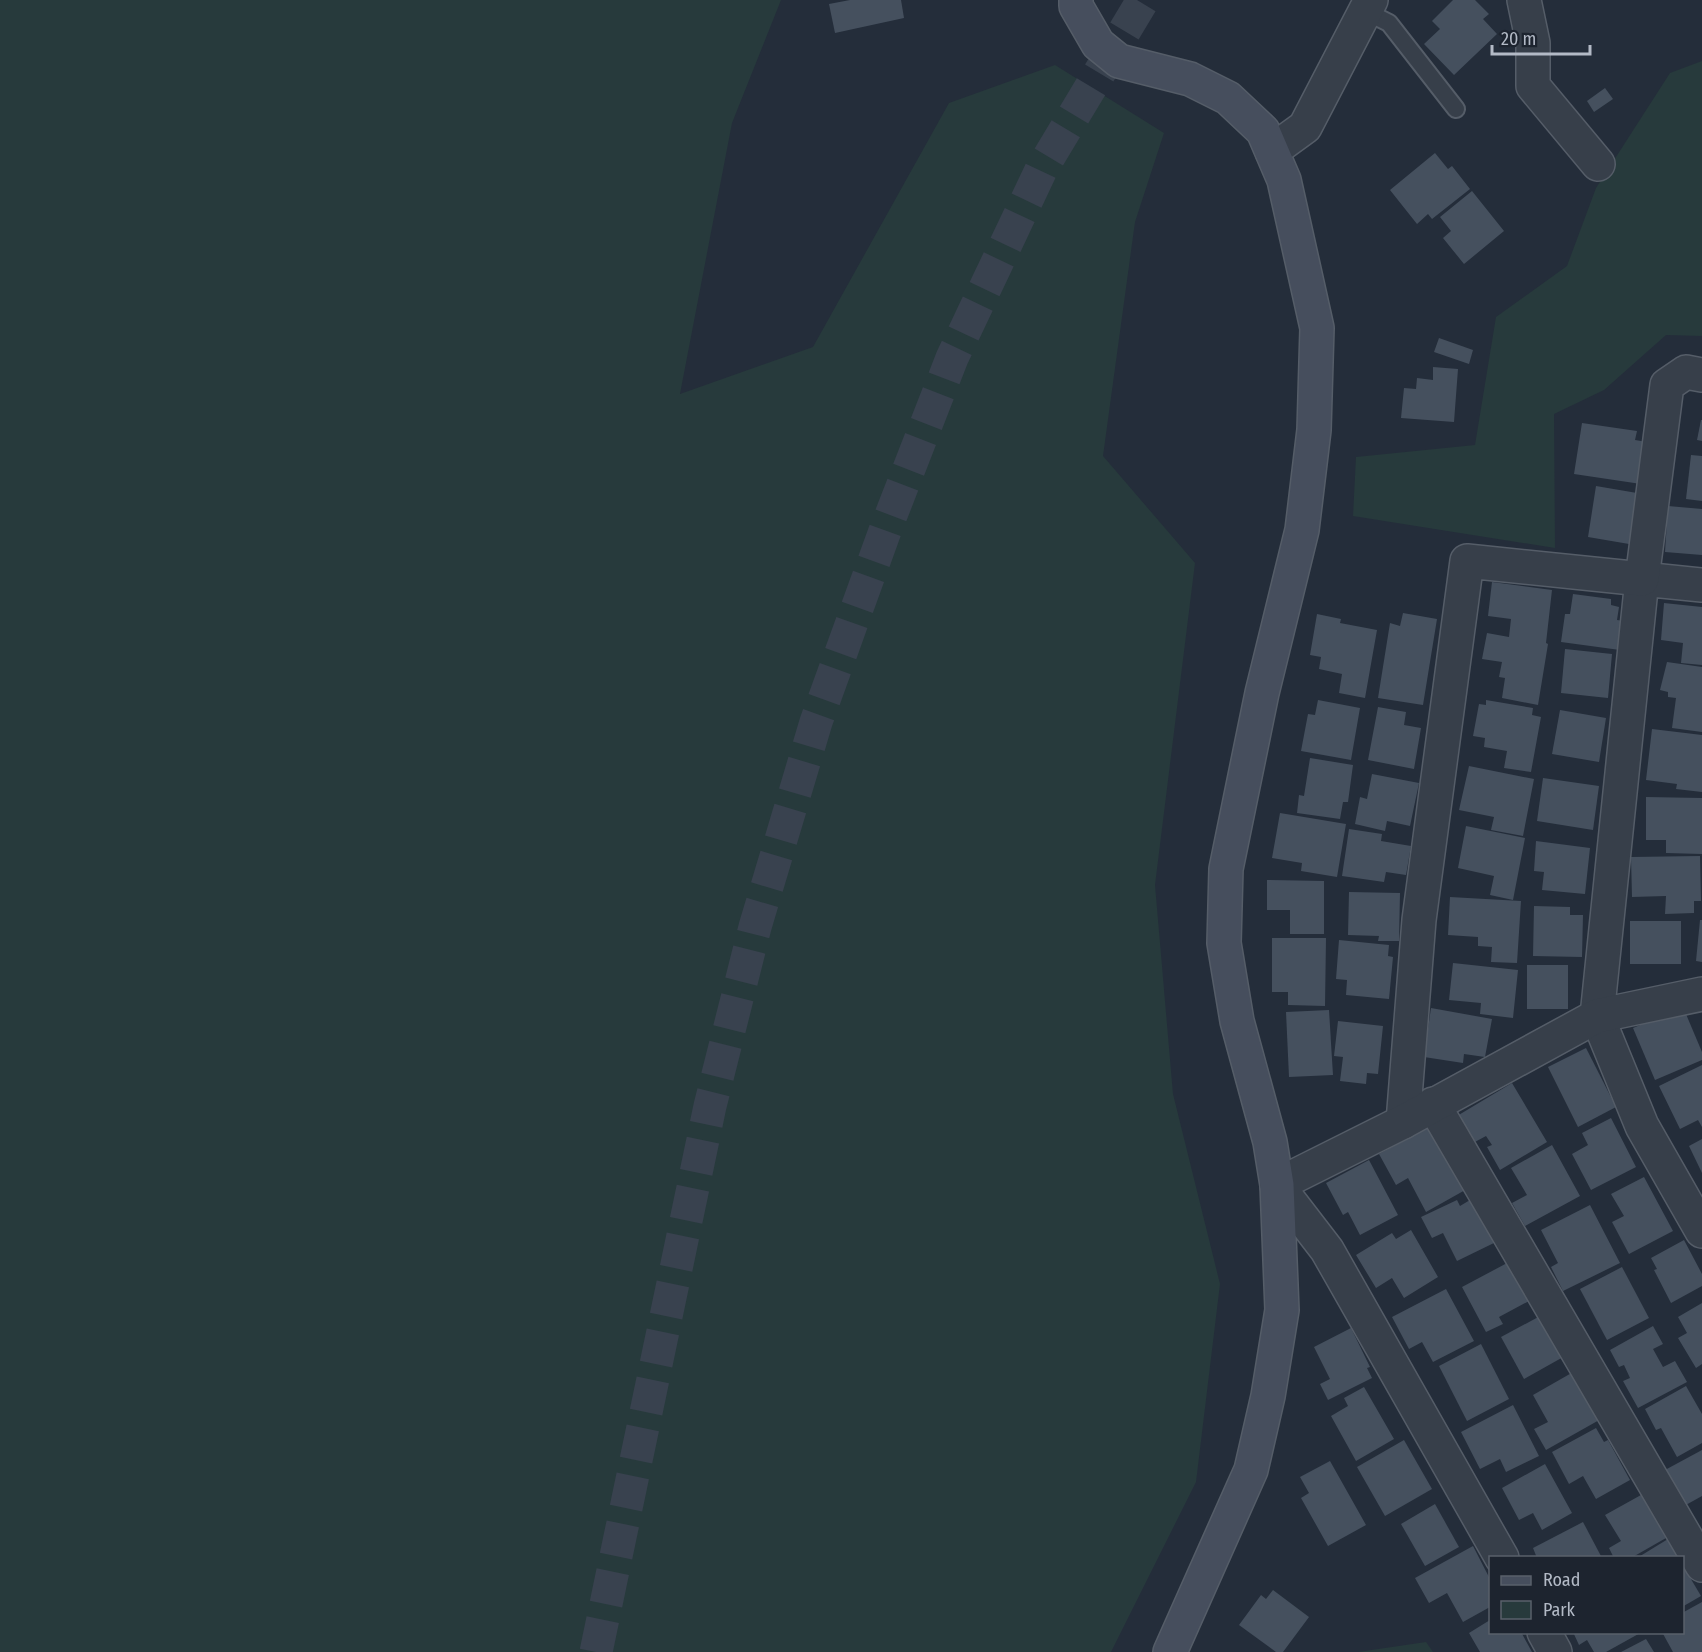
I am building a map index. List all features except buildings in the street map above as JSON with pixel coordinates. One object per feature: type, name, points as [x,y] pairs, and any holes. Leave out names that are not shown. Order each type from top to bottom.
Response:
[{"type":"street","points":[[1076,0],[1076,6],[1098,44],[1119,61],[1190,79],[1228,98],[1263,131],[1284,180],[1317,328],[1314,430],[1302,530],[1262,693],[1226,869],[1224,943],[1237,1021],[1270,1142],[1277,1185],[1282,1310],[1268,1396],[1251,1470],[1170,1652]]},
{"type":"street","points":[[1524,0],[1533,43],[1533,87],[1598,164]]},
{"type":"street","points":[[1272,151],[1305,128],[1368,6]]},
{"type":"street","points":[[1702,375],[1686,372],[1667,384],[1642,579],[1597,1016],[1642,1126],[1702,1231]]},
{"type":"street","points":[[1403,1122],[1419,920],[1467,561],[1702,585]]},
{"type":"street","points":[[1277,1185],[1403,1122],[1597,1016],[1702,994]]},
{"type":"street","points":[[1433,1104],[1702,1565]]},
{"type":"street","points":[[1277,1185],[1327,1250],[1501,1556]]},
{"type":"street","points":[[1545,1634],[1556,1652]]},
{"type":"lane","points":[[1368,6],[1389,23],[1456,109]]},
{"type":"green space","points":[[0,0],[781,0],[732,123],[680,394],[813,347],[949,103],[1055,65],[1164,133],[1135,222],[1103,456],[1195,563],[1155,885],[1173,1094],[1220,1284],[1196,1482],[1111,1652],[0,1652]]},
{"type":"green space","points":[[1702,61],[1702,336],[1666,335],[1604,390],[1554,414],[1555,548],[1353,516],[1356,457],[1475,445],[1496,317],[1567,266],[1596,188],[1670,73]]},
{"type":"green space","points":[[1426,1642],[1433,1652],[1358,1652]]},
{"type":"tunnel","points":[[596,1652],[710,1106],[755,927],[816,722],[886,528],[952,358],[1041,170],[1143,0]]}]
